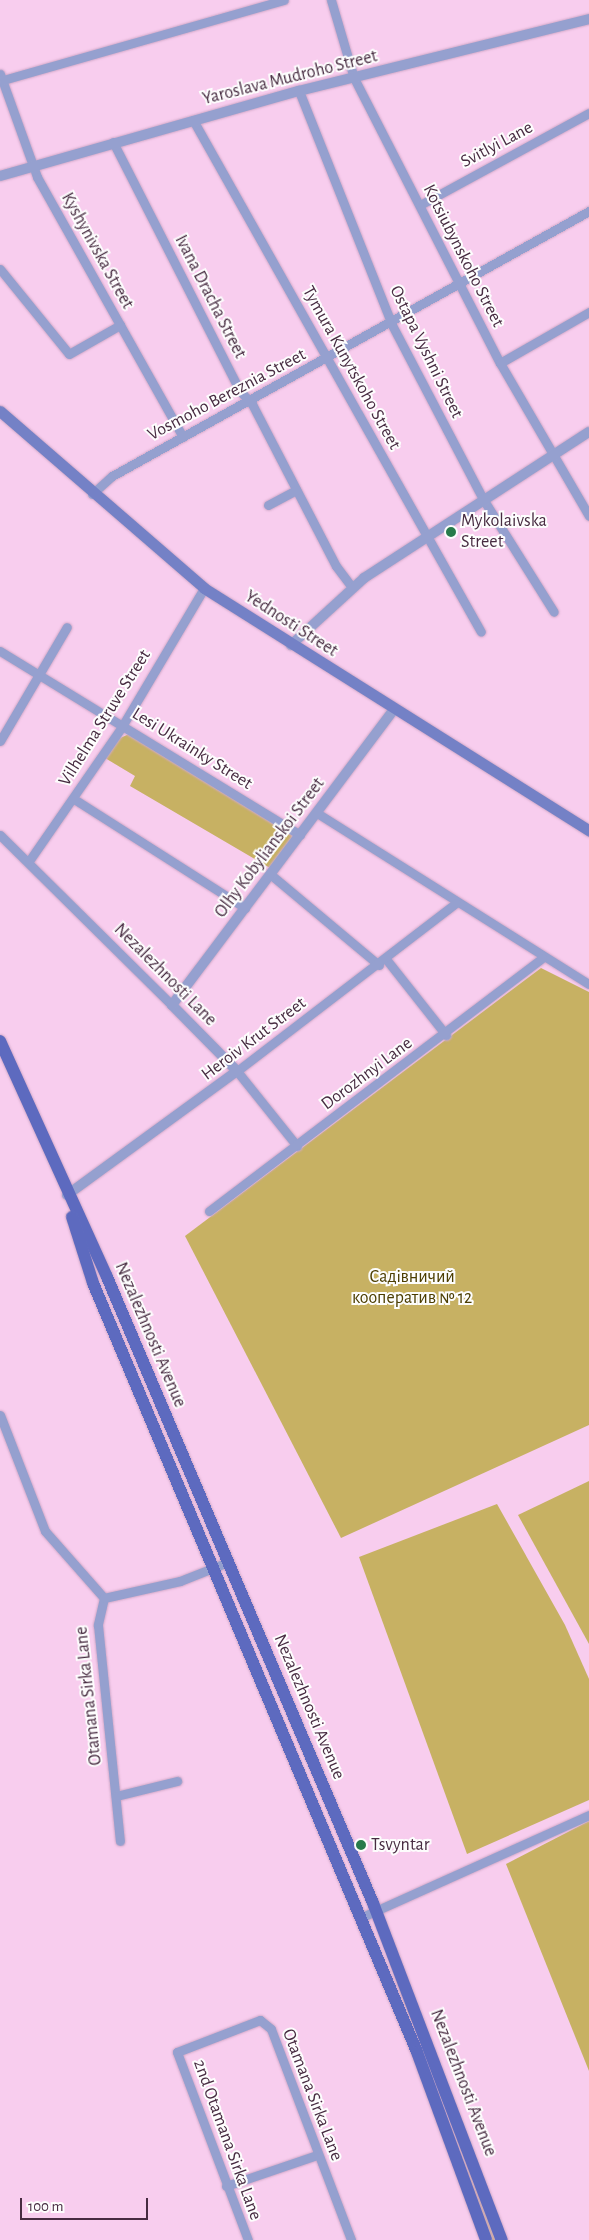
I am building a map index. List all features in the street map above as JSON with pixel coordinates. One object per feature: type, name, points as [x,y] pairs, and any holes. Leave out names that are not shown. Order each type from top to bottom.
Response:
[{"type":"main road","name":"Yednosti Street","points":[[0,411],[92,494],[204,588],[393,711],[589,830]]},
{"type":"main road","name":"Nezalezhnosti Avenue","points":[[0,1041],[67,1195],[104,1271],[376,1911],[502,2240]]},
{"type":"main road","name":"Nezalezhnosti Avenue","points":[[67,1195],[90,1277],[362,1916],[486,2240]]},
{"type":"main road","points":[[90,1277],[104,1271]]},
{"type":"street","points":[[1,77],[284,0]]},
{"type":"street","name":"Kotsiubynskoho Street","points":[[330,0],[354,78],[500,363],[556,454],[589,516]]},
{"type":"street","name":"Yaroslava Mudroho Street","points":[[0,176],[113,142],[299,91],[589,18]]},
{"type":"street","name":"Kyshynivska Street","points":[[1,77],[34,166],[183,437]]},
{"type":"street","name":"Ostapa Vyshni Street","points":[[299,91],[392,325],[483,499],[554,612]]},
{"type":"street","name":"Svitlyi Lane","points":[[420,205],[589,113]]},
{"type":"street","name":"Tymura Kunytskoho Street","points":[[193,120],[481,632]]},
{"type":"street","name":"Ivana Dracha Street","points":[[113,142],[248,402],[336,566],[352,587]]},
{"type":"street","name":"Vosmoho Bereznia Street","points":[[92,494],[112,476],[392,325],[589,212]]},
{"type":"street","points":[[0,269],[69,354],[120,325]]},
{"type":"street","points":[[500,363],[589,312]]},
{"type":"street","points":[[291,645],[352,587],[427,535],[589,432]]},
{"type":"street","points":[[268,505],[296,490]]},
{"type":"street","name":"Vilhelma Struve Street","points":[[29,861],[74,799],[123,725],[204,588]]},
{"type":"street","points":[[0,742],[41,676],[67,627]]},
{"type":"street","name":"Lesi Ukrainky Street","points":[[0,651],[300,835]]},
{"type":"street","name":"Olhy Kobylianskoi Street","points":[[172,1005],[393,711]]},
{"type":"street","points":[[74,799],[245,908]]},
{"type":"street","points":[[317,813],[542,958],[589,984]]},
{"type":"street","name":"Nezalezhnosti Lane","points":[[0,835],[29,861],[238,1071],[297,1146]]},
{"type":"street","points":[[270,874],[383,962],[446,1035]]},
{"type":"street","name":"Heroiv Krut Street","points":[[67,1195],[238,1071],[383,962],[456,903]]},
{"type":"street","name":"Dorozhnyi Lane","points":[[210,1211],[446,1035],[542,958]]},
{"type":"street","points":[[0,1415],[45,1531],[104,1598],[214,1568],[228,1562]]},
{"type":"street","name":"Otamana Sirka Lane","points":[[104,1598],[98,1625],[120,1840]]},
{"type":"street","points":[[116,1796],[177,1781]]},
{"type":"street","points":[[362,1916],[589,1815]]},
{"type":"street","name":"Otamana Sirka Lane","points":[[177,2052],[255,2020],[264,2021],[351,2240]]},
{"type":"street","name":"2nd Otamana Sirka Lane","points":[[177,2052],[226,2186],[248,2240]]},
{"type":"street","points":[[226,2186],[317,2155]]},
{"type":"green space","points":[[129,734],[295,835],[270,868],[130,786],[135,776],[105,758],[118,739]]},
{"type":"green space","name":"Садівничий кооператив № 12","points":[[541,968],[589,992],[589,1425],[341,1538],[185,1236]]},
{"type":"green space","points":[[589,1481],[589,1644],[518,1515]]},
{"type":"green space","points":[[497,1504],[565,1625],[589,1679],[589,1800],[467,1854],[359,1557]]},
{"type":"green space","points":[[589,1821],[589,2071],[506,1864]]},
{"type":"green space","points":[[386,1954],[497,2240],[492,2240]]},
{"type":"place","name":"Mykolaivska Street","points":[[451,532]]},
{"type":"place","name":"Tsvyntar","points":[[361,1845]]}]
